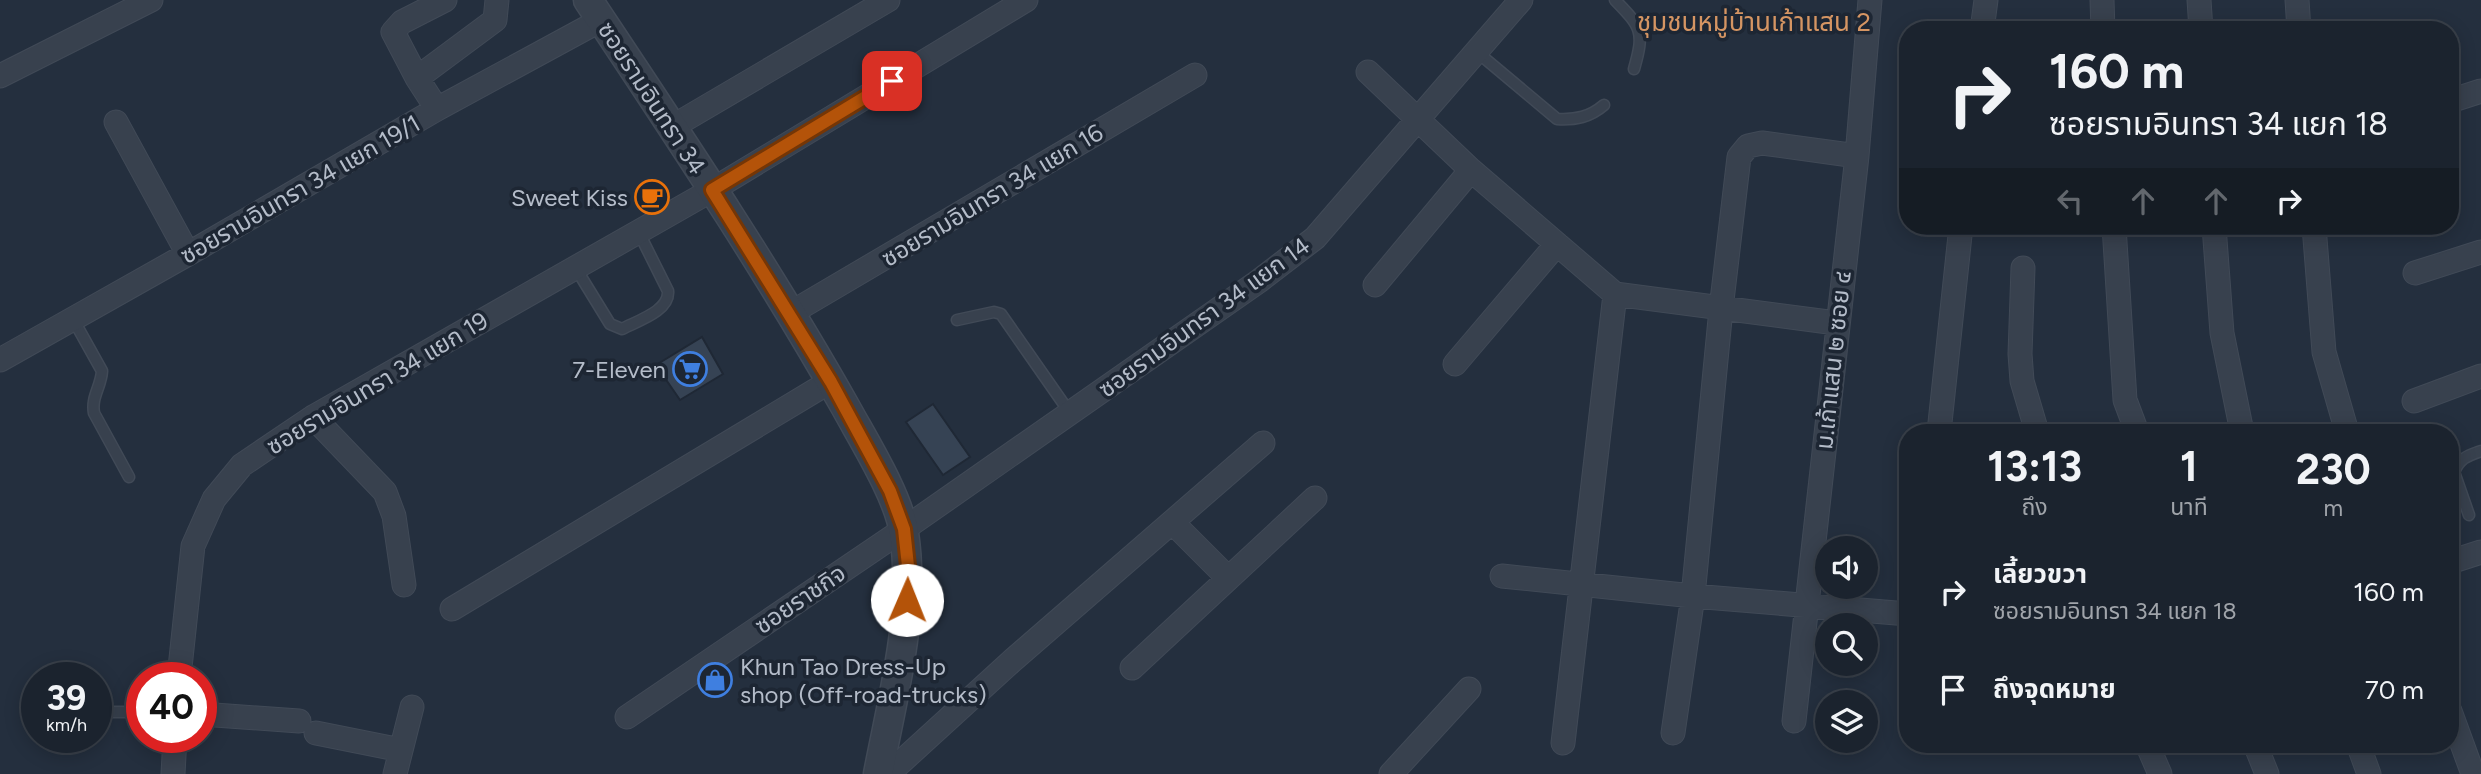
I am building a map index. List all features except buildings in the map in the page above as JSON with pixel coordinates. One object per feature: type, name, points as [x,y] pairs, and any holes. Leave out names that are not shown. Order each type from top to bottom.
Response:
[{"type":"street","points":[[0,76],[151,0]]},
{"type":"street","points":[[437,109],[393,32],[402,22],[444,0]]},
{"type":"street","points":[[417,78],[495,20],[497,0]]},
{"type":"street","points":[[672,127],[888,0]]},
{"type":"street","name":"ซอยรามอินทรา 34 แยก 19","points":[[181,662],[193,546],[214,499],[242,465],[313,417],[712,190],[1026,0]]},
{"type":"street","name":"ซอยรามอินทรา 34 แยก 14","points":[[904,529],[1315,238],[1521,0]]},
{"type":"street","name":"ม.เก้าแสน ๒ ซอย ๔","points":[[1794,721],[1836,323],[1857,156],[1870,0]]},
{"type":"street","points":[[1983,21],[1986,0]]},
{"type":"street","points":[[2102,0],[2103,21]]},
{"type":"street","points":[[2199,0],[2200,21]]},
{"type":"street","points":[[2297,0],[2299,21]]},
{"type":"street","name":"ซอยรามอินทรา 34","points":[[595,10],[712,190],[831,382],[890,491],[904,529],[908,566],[907,600],[896,678],[889,773]]},
{"type":"street","name":"ซอยรามอินทรา 34 แยก 19/1","points":[[0,360],[437,109],[595,10]]},
{"type":"street","points":[[1368,72],[1471,170],[1615,294],[1836,323]]},
{"type":"street","name":"ซอยรามอินทรา 34 แยก 16","points":[[789,314],[1195,75]]},
{"type":"street","points":[[2459,98],[2481,91]]},
{"type":"street","points":[[116,121],[188,254]]},
{"type":"street","points":[[1674,733],[1693,596],[1739,157],[1748,146],[1762,143],[1857,156]]},
{"type":"street","points":[[1375,285],[1471,170]]},
{"type":"street","points":[[1940,424],[1960,235]]},
{"type":"street","points":[[2115,235],[2125,400],[2134,424]]},
{"type":"street","points":[[2215,235],[2222,333],[2240,424]]},
{"type":"street","points":[[2315,235],[2324,352],[2345,424]]},
{"type":"street","points":[[1455,364],[1557,244]]},
{"type":"street","points":[[2415,273],[2481,252]]},
{"type":"street","points":[[2023,268],[2020,354],[2022,381],[2035,424]]},
{"type":"street","points":[[1563,743],[1615,294]]},
{"type":"street","points":[[2414,401],[2481,376]]},
{"type":"street","points":[[452,609],[831,382]]},
{"type":"street","points":[[313,417],[385,492],[394,516],[404,585]]},
{"type":"street","points":[[889,773],[1013,660],[1263,443]]},
{"type":"street","points":[[1132,668],[1315,498]]},
{"type":"street","points":[[1172,522],[1227,577]]},
{"type":"street","name":"ซอยราชกิจ","points":[[627,717],[904,529]]},
{"type":"street","points":[[2459,559],[2481,552]]},
{"type":"street","points":[[1502,576],[1899,613]]},
{"type":"street","points":[[1391,774],[1469,690]]},
{"type":"street","points":[[395,774],[412,707]]},
{"type":"street","points":[[217,716],[307,727],[401,750]]},
{"type":"street","points":[[2459,736],[2473,774]]},
{"type":"street","points":[[173,774],[174,753]]},
{"type":"street","points":[[2151,753],[2160,774]]},
{"type":"street","points":[[2259,753],[2267,774]]},
{"type":"street","points":[[2361,753],[2369,774]]},
{"type":"lane","points":[[1615,0],[1640,30],[1640,48],[1634,68]]},
{"type":"lane","points":[[1477,52],[1557,119],[1571,120],[1593,115],[1604,105]]},
{"type":"lane","points":[[575,267],[610,324],[617,329],[622,329],[662,307],[669,295],[638,232]]},
{"type":"lane","points":[[957,320],[994,312],[1001,314],[1070,413]]},
{"type":"lane","points":[[73,319],[102,371],[92,402],[94,413],[129,477]]},
{"type":"lane","points":[[2459,462],[2481,451]]},
{"type":"lane","points":[[2459,486],[2469,515]]},
{"type":"place","name":"Sweet Kiss","points":[[652,197]]},
{"type":"place","name":"7-Eleven","points":[[690,369]]},
{"type":"place","name":"Khun Tao Dress-Up shop (Off-road-trucks)","points":[[715,680]]},
{"type":"district","name":"ชุมชนหมู่บ้านเก้าแสน 2","points":[[1754,22]]},
{"type":"route","points":[[892,81],[712,190],[831,382],[890,491],[904,529],[908,566],[907,600]]}]
